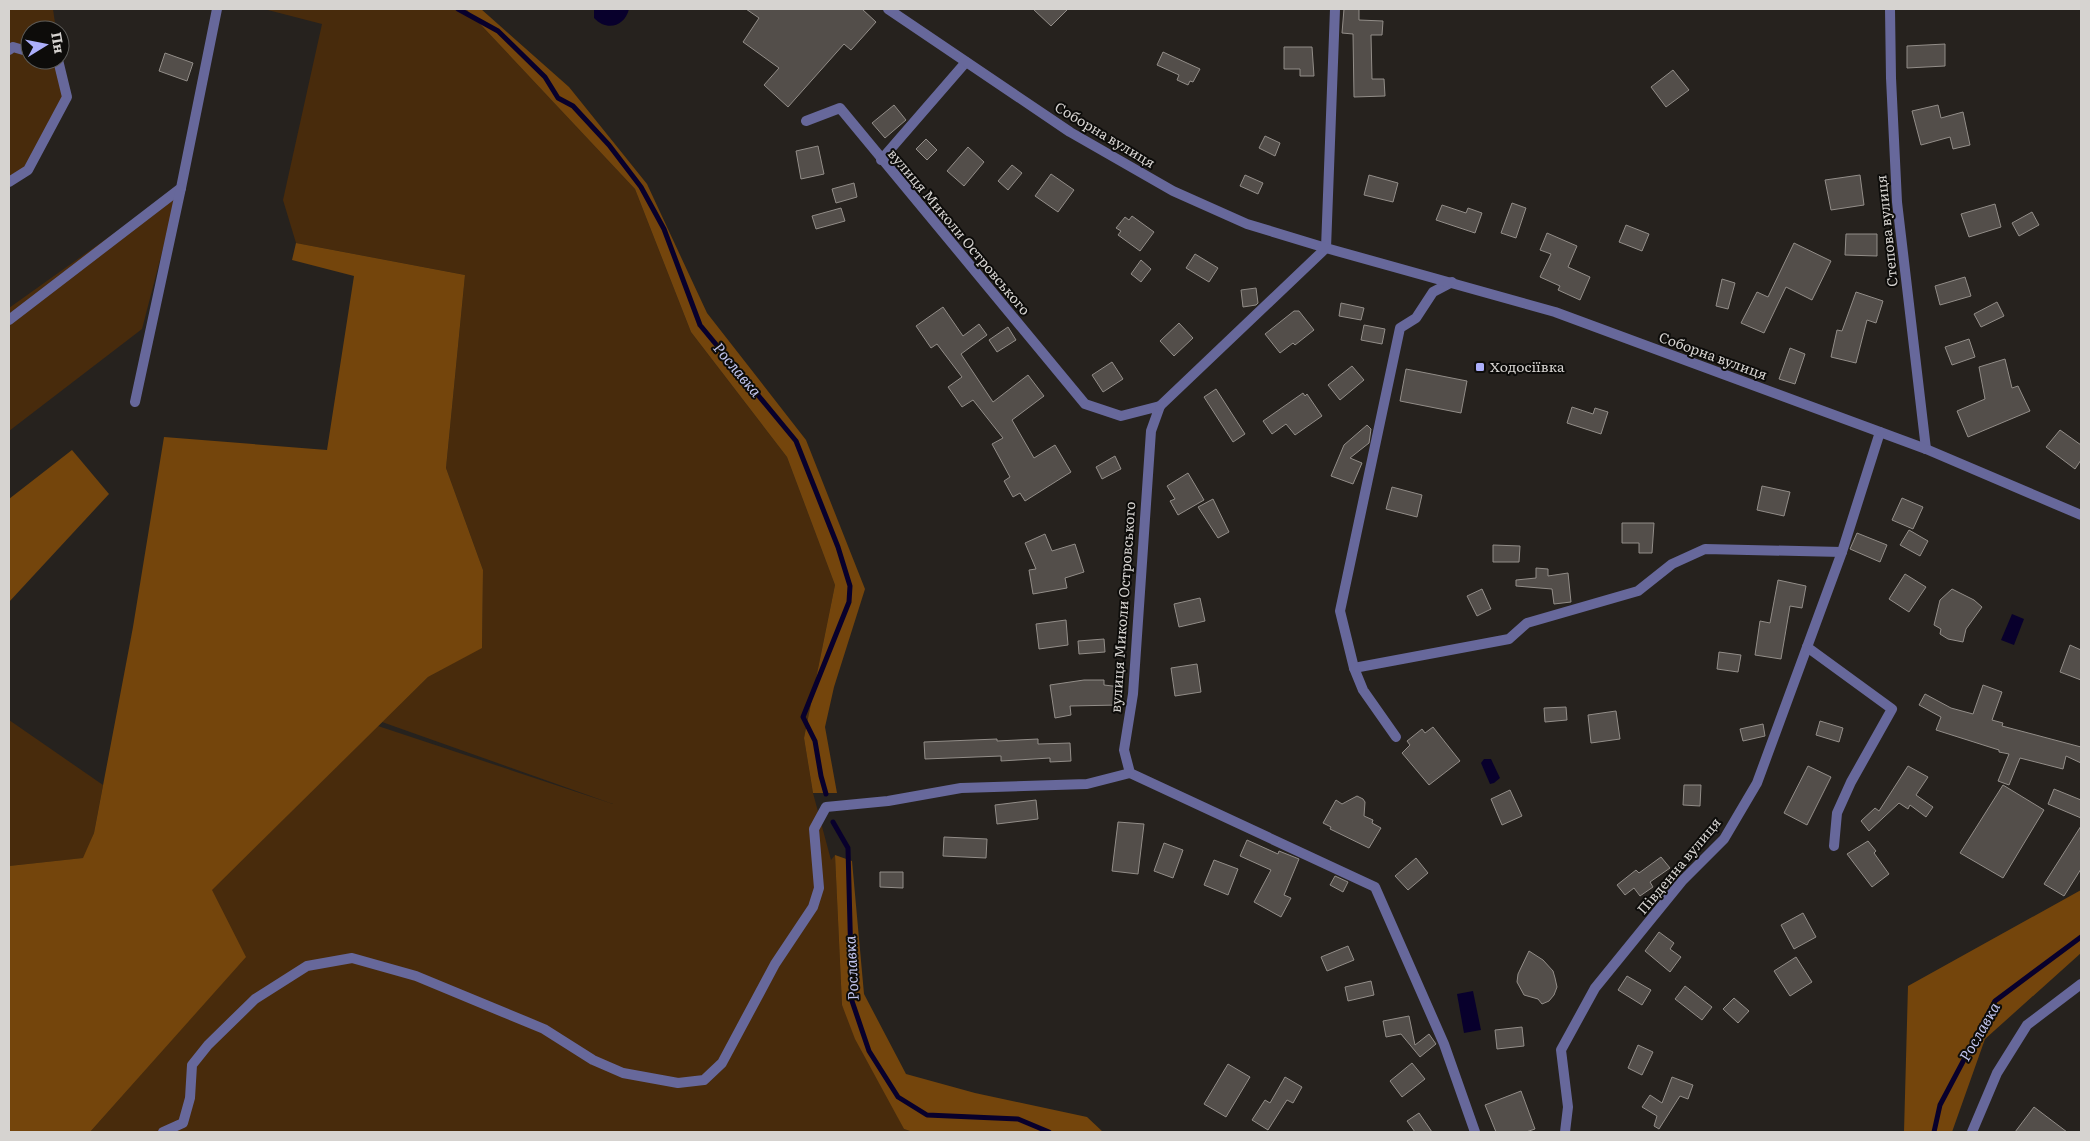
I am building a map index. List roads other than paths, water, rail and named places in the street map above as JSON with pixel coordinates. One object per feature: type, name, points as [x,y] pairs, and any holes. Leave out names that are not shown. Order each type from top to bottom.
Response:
[{"type":"street","points":[[134,402],[181,188],[217,9]]},
{"type":"street","name":"Соборна вулиця","points":[[888,9],[1070,132],[1172,191],[1247,224],[1555,312],[1926,449],[2081,515]]},
{"type":"street","points":[[1160,406],[1326,248],[1335,9]]},
{"type":"street","name":"Степова вулиця","points":[[1890,9],[1890,78],[1897,202],[1926,449]]},
{"type":"street","points":[[881,160],[966,62]]},
{"type":"street","points":[[9,182],[28,170],[68,97],[61,70]]},
{"type":"street","name":"вулиця Миколи Островського","points":[[806,121],[840,108],[1084,404],[1121,416],[1160,406]]},
{"type":"street","points":[[9,320],[181,188]]},
{"type":"street","points":[[1396,737],[1363,690],[1354,668],[1340,612],[1400,328],[1416,318],[1433,292],[1452,282]]},
{"type":"street","name":"вулиця Миколи Островського","points":[[1130,774],[1124,750],[1133,694],[1151,431],[1160,406]]},
{"type":"street","name":"Південна вулиця","points":[[1565,1132],[1568,1107],[1561,1050],[1595,988],[1682,881],[1724,839],[1757,783],[1842,552],[1880,432]]},
{"type":"street","points":[[1354,668],[1509,639],[1527,623],[1638,591],[1672,564],[1705,550],[1842,552]]},
{"type":"street","points":[[1807,647],[1892,709],[1851,782],[1837,813],[1834,846]]},
{"type":"street","points":[[163,1132],[182,1123],[190,1098],[192,1065],[208,1045],[255,999],[307,966],[352,958],[416,976],[544,1029],[593,1060],[623,1073],[678,1083],[704,1080],[722,1063],[775,964],[813,908],[819,888],[814,829],[826,807],[888,801],[961,788],[1087,784],[1130,774],[1374,887],[1444,1044],[1475,1132]]},
{"type":"street","points":[[1972,1132],[1997,1073],[2027,1025],[2081,984]]},
{"type":"waterway","name":"Рославка","points":[[458,9],[498,31],[545,77],[558,98],[573,106],[609,145],[641,187],[664,229],[700,325],[796,441],[838,547],[850,586],[849,602],[803,717],[815,741],[826,794]]},
{"type":"waterway","name":"Рославка","points":[[833,822],[848,848],[852,1001],[869,1051],[898,1097],[927,1115],[1018,1119],[1049,1132]]},
{"type":"waterway","name":"Рославка","points":[[1934,1132],[1940,1105],[1995,1001],[2081,937]]},
{"type":"place","name":"Ходосіївка","points":[[1480,367]]}]
